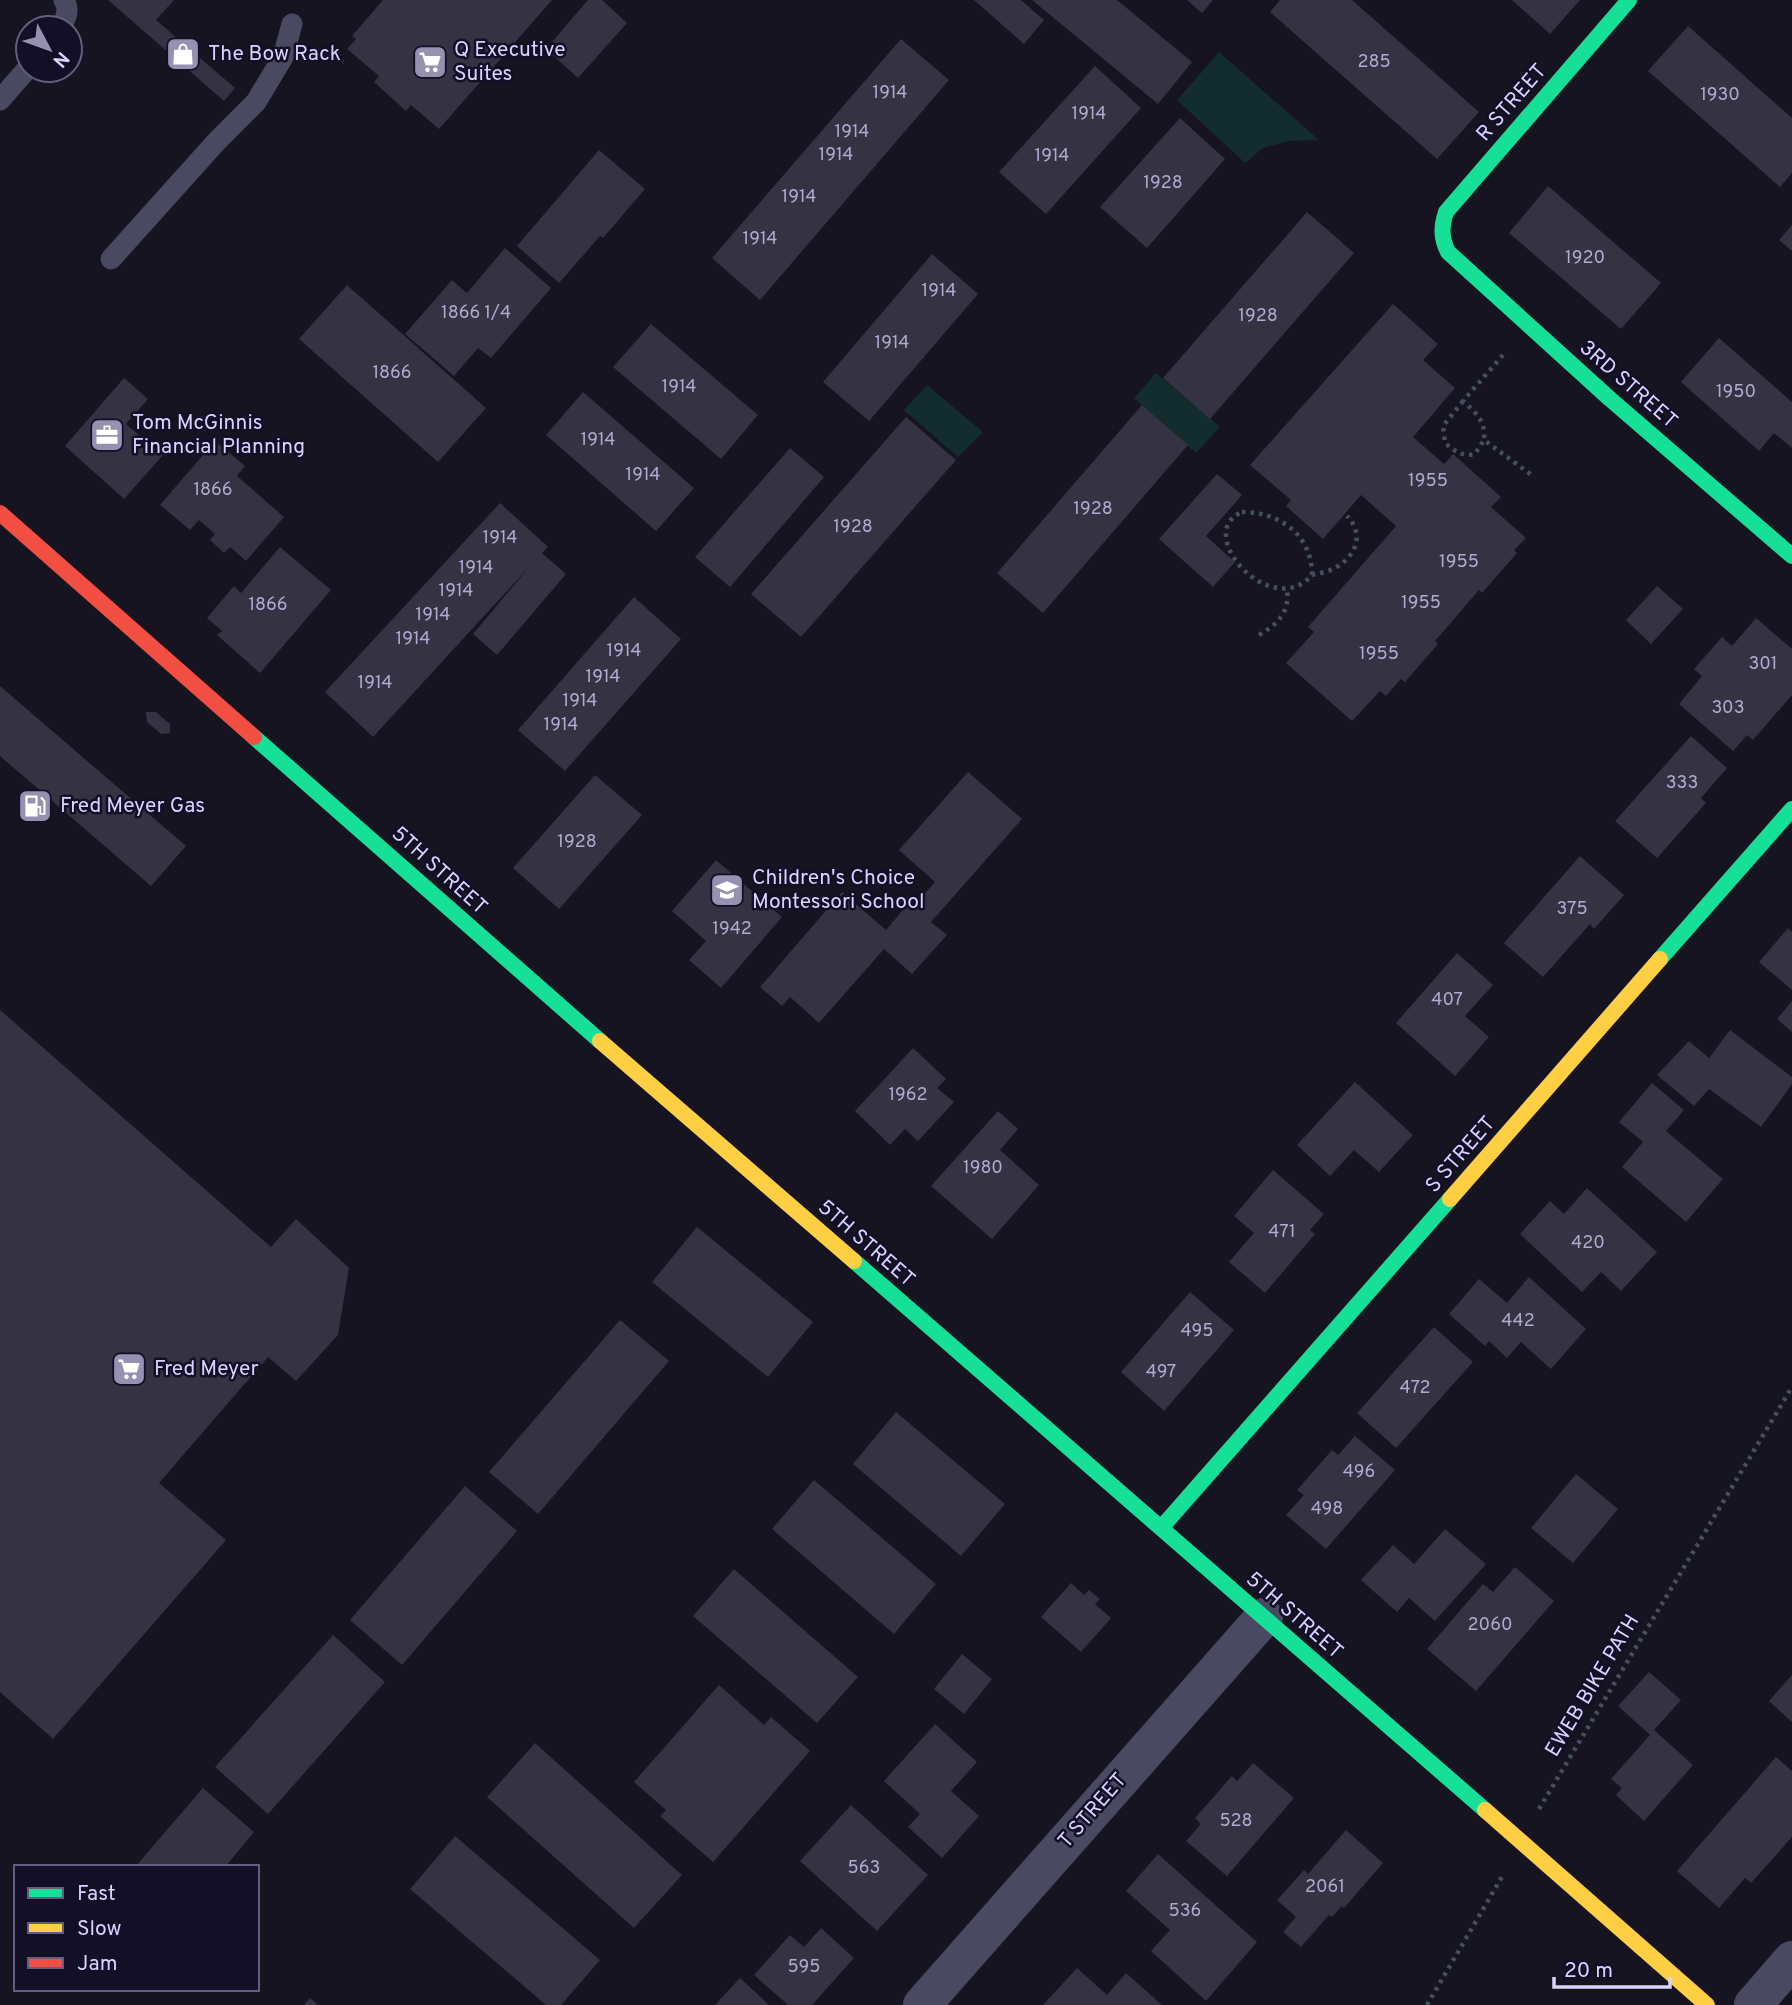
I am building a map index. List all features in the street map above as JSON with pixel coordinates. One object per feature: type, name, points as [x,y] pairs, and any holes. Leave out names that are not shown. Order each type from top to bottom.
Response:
[{"type":"main road","name":"R STREET","points":[[1441,240],[1441,226],[1447,212],[1629,0]]},
{"type":"main road","name":"3RD STREET","points":[[1441,240],[1448,252],[1600,390],[1792,556]]},
{"type":"main road","name":"5TH STREET","points":[[0,513],[513,965],[1707,2005]]},
{"type":"main road","name":"S STREET","points":[[1161,1528],[1792,808]]},
{"type":"street","name":"T STREET","points":[[922,2005],[1264,1617]]},
{"type":"street","points":[[1752,2005],[1792,1960]]},
{"type":"lane","points":[[111,260],[217,141],[256,102],[283,57],[292,24]]},
{"type":"lane","points":[[0,100],[14,84]]},
{"type":"path","points":[[1463,401],[1482,421],[1485,430],[1484,440],[1475,454],[1462,455],[1445,443],[1443,426],[1463,401],[1508,349]]},
{"type":"path","points":[[1484,440],[1533,476]]},
{"type":"path","points":[[1242,512],[1268,514],[1293,528],[1307,551],[1312,564],[1312,575],[1307,582],[1287,589],[1267,587],[1259,583],[1232,555],[1224,534],[1227,525],[1236,515],[1242,512]]},
{"type":"path","points":[[1312,575],[1334,569],[1356,544],[1359,534],[1347,516]]},
{"type":"path","points":[[1259,635],[1272,627],[1287,609],[1287,589]]},
{"type":"path","name":"EWEB BIKE PATH","points":[[1427,2005],[1495,1891],[1552,1784],[1792,1387]]},
{"type":"green space","points":[[1219,52],[1319,140],[1288,141],[1263,148],[1245,163],[1177,100]]},
{"type":"green space","points":[[1156,373],[1220,427],[1196,453],[1134,398]]},
{"type":"green space","points":[[927,385],[983,432],[958,457],[904,410]]},
{"type":"building","name":"The Bow Rack","points":[[108,0],[174,0],[156,20],[235,88],[224,101]]},
{"type":"building","name":"Q Executive Suites","points":[[383,0],[552,0],[439,129],[411,105],[406,111],[374,82],[379,76],[347,49],[356,39],[352,36]]},
{"type":"building","points":[[588,0],[602,0],[627,23],[578,78],[546,49]]},
{"type":"building","points":[[974,0],[1021,0],[1044,20],[1024,44]]},
{"type":"building","points":[[1032,0],[1117,0],[1192,62],[1158,104]]},
{"type":"building","points":[[1187,0],[1213,0],[1202,13]]},
{"type":"building","points":[[1280,0],[1352,0],[1479,112],[1437,159],[1270,12]]},
{"type":"building","points":[[1512,0],[1580,0],[1550,34]]},
{"type":"building","points":[[1688,26],[1792,118],[1792,173],[1780,187],[1648,71]]},
{"type":"building","points":[[901,39],[949,80],[760,300],[712,258]]},
{"type":"building","points":[[1095,66],[1141,108],[1046,214],[999,172]]},
{"type":"building","points":[[1180,118],[1225,159],[1147,248],[1100,207]]},
{"type":"building","points":[[599,150],[645,189],[559,283],[517,246]]},
{"type":"building","points":[[1548,186],[1661,283],[1621,329],[1509,233]]},
{"type":"building","points":[[1307,212],[1354,253],[1210,419],[1163,378]]},
{"type":"building","points":[[1792,225],[1792,251],[1779,240]]},
{"type":"building","points":[[505,248],[551,288],[491,358],[478,348],[454,376],[405,334],[452,280],[467,293]]},
{"type":"building","points":[[932,254],[978,294],[869,421],[823,382]]},
{"type":"building","points":[[347,285],[486,408],[438,462],[299,339]]},
{"type":"building","points":[[1393,304],[1438,344],[1423,360],[1455,388],[1413,437],[1444,464],[1453,454],[1501,497],[1491,507],[1526,538],[1514,550],[1517,553],[1482,593],[1479,590],[1435,641],[1438,644],[1405,682],[1401,679],[1386,696],[1380,691],[1352,721],[1286,663],[1314,632],[1308,627],[1396,526],[1361,495],[1323,539],[1286,506],[1291,500],[1250,465]]},
{"type":"building","points":[[651,324],[758,415],[721,459],[613,367]]},
{"type":"building","points":[[1719,338],[1792,402],[1792,448],[1774,433],[1759,451],[1681,382]]},
{"type":"building","name":"Tom McGinnis Financial Planning","points":[[124,378],[148,399],[126,424],[163,455],[124,499],[65,446]]},
{"type":"building","points":[[583,392],[694,488],[656,531],[546,435]]},
{"type":"building","points":[[1142,405],[1188,445],[1043,613],[997,573]]},
{"type":"building","points":[[906,417],[956,460],[801,637],[751,594]]},
{"type":"building","points":[[215,441],[245,466],[237,476],[284,517],[246,561],[230,547],[224,553],[210,540],[215,534],[199,520],[190,530],[160,505]]},
{"type":"building","points":[[790,448],[824,477],[730,587],[695,557]]},
{"type":"building","points":[[1217,474],[1242,495],[1206,536],[1235,562],[1213,587],[1159,539]]},
{"type":"building","points":[[500,503],[548,547],[542,553],[566,574],[497,655],[473,634],[530,566],[373,737],[325,692]]},
{"type":"building","points":[[280,547],[331,590],[260,673],[217,635],[222,631],[207,618],[234,586],[241,593]]},
{"type":"building","points":[[1657,586],[1683,609],[1651,644],[1626,620]]},
{"type":"building","points":[[634,597],[681,639],[565,771],[518,730]]},
{"type":"building","points":[[1756,618],[1792,649],[1792,695],[1753,740],[1747,735],[1733,751],[1679,704],[1702,676],[1694,669],[1722,637],[1732,646]]},
{"type":"building","points":[[0,686],[186,846],[151,886],[0,756]]},
{"type":"building","points":[[146,712],[156,712],[170,724],[170,733],[161,734],[147,722]]},
{"type":"building","points":[[1691,736],[1727,768],[1701,798],[1706,803],[1657,858],[1615,821]]},
{"type":"building","points":[[968,772],[1022,819],[931,922],[947,935],[912,974],[884,949],[819,1023],[790,997],[782,1006],[760,987],[842,892],[886,930],[908,904],[912,908],[935,882],[899,850]]},
{"type":"building","points":[[595,775],[642,815],[559,909],[513,868]]},
{"type":"building","points":[[1580,856],[1624,895],[1594,929],[1590,924],[1543,977],[1504,943]]},
{"type":"building","points":[[716,860],[782,917],[721,988],[689,960],[706,941],[672,911]]},
{"type":"building","points":[[1788,928],[1792,932],[1792,990],[1759,962]]},
{"type":"building","points":[[1457,953],[1493,985],[1465,1016],[1489,1037],[1455,1076],[1396,1023]]},
{"type":"building","points":[[1792,1001],[1792,1032],[1777,1019]]},
{"type":"building","name":"Fred Meyer","points":[[0,1010],[271,1247],[296,1219],[349,1268],[338,1335],[296,1381],[268,1357],[159,1483],[226,1540],[53,1739],[0,1692]]},
{"type":"building","points":[[1730,1030],[1792,1077],[1792,1084],[1761,1127],[1709,1089],[1694,1106],[1657,1075],[1689,1041],[1709,1058]]},
{"type":"building","points":[[913,1048],[946,1079],[937,1088],[954,1102],[918,1141],[905,1129],[890,1145],[855,1111]]},
{"type":"building","points":[[1355,1082],[1413,1135],[1379,1172],[1354,1150],[1330,1176],[1297,1145]]},
{"type":"building","points":[[1652,1083],[1684,1110],[1666,1131],[1723,1179],[1686,1222],[1622,1167],[1643,1142],[1619,1122]]},
{"type":"building","points":[[998,1111],[1018,1129],[1000,1150],[1039,1185],[992,1239],[931,1186]]},
{"type":"building","points":[[1273,1170],[1324,1214],[1310,1230],[1315,1234],[1265,1293],[1229,1262],[1254,1233],[1234,1216]]},
{"type":"building","points":[[1587,1188],[1657,1252],[1621,1291],[1601,1272],[1582,1292],[1520,1234],[1550,1201],[1564,1214]]},
{"type":"building","points":[[697,1227],[813,1322],[768,1377],[652,1282]]},
{"type":"building","points":[[1529,1277],[1586,1329],[1551,1369],[1521,1342],[1507,1358],[1489,1341],[1485,1346],[1449,1314],[1479,1279],[1507,1303]]},
{"type":"building","points":[[1190,1292],[1234,1330],[1164,1411],[1121,1372]]},
{"type":"building","points":[[620,1320],[669,1361],[538,1514],[489,1472]]},
{"type":"building","points":[[1434,1327],[1473,1362],[1396,1448],[1357,1413]]},
{"type":"building","points":[[896,1412],[1005,1504],[961,1556],[853,1464]]},
{"type":"building","points":[[1355,1436],[1395,1470],[1326,1549],[1286,1515],[1304,1495],[1297,1490],[1332,1450],[1338,1455]]},
{"type":"building","points":[[1576,1474],[1618,1509],[1573,1563],[1531,1528]]},
{"type":"building","points":[[814,1480],[936,1584],[894,1634],[772,1529]]},
{"type":"building","points":[[465,1486],[517,1531],[402,1665],[350,1620]]},
{"type":"building","points":[[1445,1529],[1486,1564],[1435,1621],[1409,1598],[1397,1612],[1361,1580],[1393,1545],[1414,1564]]},
{"type":"building","points":[[1515,1567],[1554,1601],[1476,1691],[1427,1649],[1483,1584],[1493,1592]]},
{"type":"building","points":[[734,1569],[858,1677],[817,1723],[693,1616]]},
{"type":"building","points":[[1071,1583],[1084,1595],[1089,1590],[1100,1599],[1095,1604],[1111,1618],[1081,1652],[1041,1617]]},
{"type":"building","points":[[333,1635],[385,1682],[268,1814],[215,1767]]},
{"type":"building","points":[[962,1654],[992,1679],[964,1714],[934,1689]]},
{"type":"building","points":[[1649,1672],[1681,1700],[1654,1730],[1693,1765],[1644,1821],[1616,1795],[1622,1788],[1611,1779],[1650,1735],[1618,1706]]},
{"type":"building","points":[[1792,1675],[1792,1722],[1769,1701]]},
{"type":"building","points":[[719,1685],[764,1725],[771,1717],[810,1751],[713,1862],[660,1816],[666,1810],[634,1782]]},
{"type":"building","points":[[935,1724],[977,1762],[951,1791],[979,1816],[942,1858],[908,1827],[920,1814],[884,1781]]},
{"type":"building","points":[[535,1743],[682,1875],[634,1928],[487,1797]]},
{"type":"building","points":[[1776,1757],[1792,1771],[1792,1837],[1751,1883],[1745,1878],[1719,1908],[1677,1871]]},
{"type":"building","points":[[1253,1763],[1294,1798],[1227,1876],[1186,1841],[1201,1824],[1195,1818],[1232,1776],[1237,1781]]},
{"type":"building","points":[[203,1788],[254,1832],[227,1865],[137,1865]]},
{"type":"building","points":[[851,1805],[928,1875],[877,1931],[800,1861]]},
{"type":"building","points":[[1346,1830],[1383,1863],[1344,1908],[1342,1906],[1332,1917],[1329,1915],[1301,1947],[1283,1932],[1296,1917],[1277,1900],[1304,1870],[1308,1874]]},
{"type":"building","points":[[455,1836],[600,1960],[561,2005],[546,2005],[410,1889]]},
{"type":"building","points":[[1158,1854],[1257,1942],[1206,2001],[1151,1951],[1170,1930],[1126,1891]]},
{"type":"building","points":[[821,1928],[854,1958],[812,2005],[788,2005],[754,1975],[790,1935],[804,1947]]},
{"type":"building","points":[[1077,1968],[1107,1995],[1126,1973],[1162,2005],[1043,2005]]},
{"type":"building","points":[[740,1978],[769,2005],[715,2005]]},
{"type":"building","points":[[310,1998],[318,2005],[304,2005]]},
{"type":"traffic: fast","points":[[1629,0],[1446,212],[1444,242],[1448,252],[1610,399],[1792,556]]},
{"type":"traffic: fast","points":[[254,737],[600,1041]]},
{"type":"traffic: fast","points":[[1660,959],[1792,809]]},
{"type":"traffic: fast","points":[[1161,1528],[1450,1199]]},
{"type":"traffic: fast","points":[[854,1261],[1485,1810]]},
{"type":"traffic: slow","points":[[1450,1199],[1660,959]]},
{"type":"traffic: slow","points":[[600,1041],[854,1261]]},
{"type":"traffic: slow","points":[[1485,1810],[1707,2005]]},
{"type":"traffic: jam","points":[[0,513],[254,737]]},
{"type":"place","name":"The Bow Rack","points":[[183,54]]},
{"type":"place","name":"Q Executive Suites","points":[[430,62]]},
{"type":"place","name":"Tom McGinnis Financial Planning","points":[[107,435]]},
{"type":"place","name":"Fred Meyer Gas","points":[[35,806]]},
{"type":"place","name":"Children's Choice Montessori School","points":[[727,890]]},
{"type":"place","name":"Fred Meyer","points":[[129,1369]]}]
